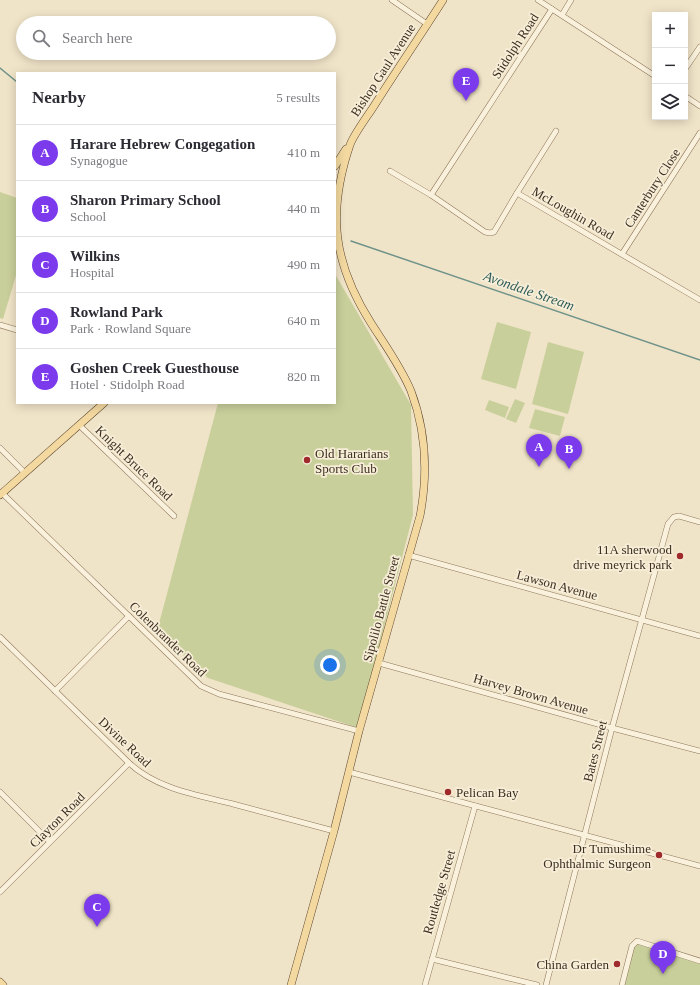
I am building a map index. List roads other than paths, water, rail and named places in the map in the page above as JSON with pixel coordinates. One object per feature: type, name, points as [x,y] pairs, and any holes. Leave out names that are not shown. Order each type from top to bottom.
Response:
[{"type":"main road","name":"Bishop Gaul Avenue","points":[[337,250],[337,200],[341,175],[350,143],[442,0]]},
{"type":"main road","points":[[336,164],[350,143]]},
{"type":"main road","name":"Sipolilo Battle Street","points":[[291,985],[334,831],[359,731],[420,516],[424,492],[424,458],[420,423],[410,390],[402,373],[355,296],[337,250]]},
{"type":"main road","points":[[1,494],[103,404]]},
{"type":"main road","points":[[0,982],[3,985]]},
{"type":"street","points":[[392,0],[427,24]]},
{"type":"street","points":[[538,0],[652,74]]},
{"type":"street","points":[[562,15],[571,0]]},
{"type":"street","name":"Stidolph Road","points":[[431,195],[552,9]]},
{"type":"street","points":[[688,65],[700,47]]},
{"type":"street","points":[[688,98],[700,106]]},
{"type":"street","points":[[517,194],[556,131]]},
{"type":"street","name":"Canterbury Close","points":[[622,254],[700,133]]},
{"type":"street","name":"McLoughin Road","points":[[390,171],[431,195],[486,232],[490,233],[494,232],[517,194],[700,300]]},
{"type":"street","points":[[0,325],[16,330]]},
{"type":"street","name":"Knight Bruce Road","points":[[79,425],[174,516]]},
{"type":"street","points":[[0,448],[25,473]]},
{"type":"street","name":"Colenbrander Road","points":[[1,494],[129,616],[191,678],[209,691],[359,731]]},
{"type":"street","name":"Bates Street","points":[[546,985],[612,728],[668,524],[674,517],[679,516],[700,522]]},
{"type":"street","name":"Lawson Avenue","points":[[408,555],[700,636]]},
{"type":"street","points":[[55,691],[129,616]]},
{"type":"street","name":"Divine Road","points":[[0,637],[128,763],[146,777],[162,785],[334,831]]},
{"type":"street","name":"Harvey Brown Avenue","points":[[379,663],[700,751]]},
{"type":"street","name":"Clayton Road","points":[[0,892],[128,763]]},
{"type":"street","points":[[349,772],[700,866]]},
{"type":"street","points":[[0,792],[50,842]]},
{"type":"street","name":"Routledge Street","points":[[425,985],[475,806]]},
{"type":"street","points":[[622,985],[632,946],[637,941],[700,961]]},
{"type":"street","points":[[432,959],[537,985]]},
{"type":"waterway","name":"Avondale Stream","points":[[0,68],[16,81]]},
{"type":"waterway","name":"Avondale Stream","points":[[351,241],[700,360]]},
{"type":"place","name":"Goshen Creek Guesthouse","points":[[466,101]]},
{"type":"place","name":"Old Hararians Sports Club","points":[[307,460]]},
{"type":"place","name":"Harare Hebrew Congegation","points":[[539,467]]},
{"type":"place","name":"Sharon Primary School","points":[[569,469]]},
{"type":"place","name":"11A sherwood drive meyrick park","points":[[680,556]]},
{"type":"place","name":"Pelican Bay","points":[[448,792]]},
{"type":"place","name":"Dr Tumushime Ophthalmic Surgeon","points":[[659,855]]},
{"type":"place","name":"Wilkins","points":[[97,927]]},
{"type":"place","name":"China Garden","points":[[617,964]]},
{"type":"place","name":"Rowland Park","points":[[663,974]]}]
